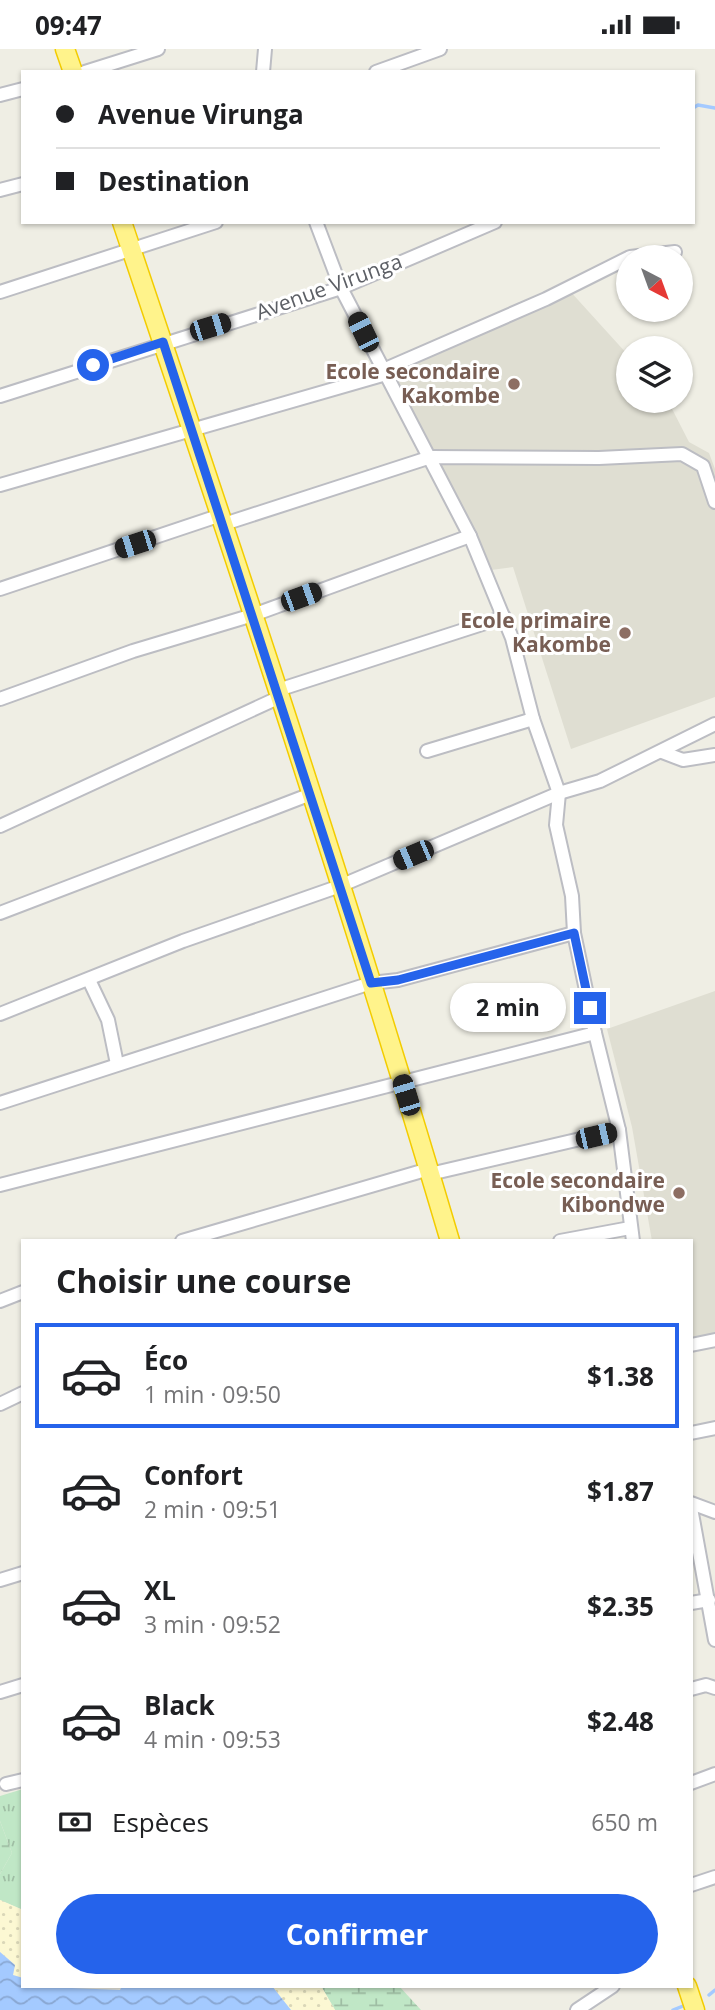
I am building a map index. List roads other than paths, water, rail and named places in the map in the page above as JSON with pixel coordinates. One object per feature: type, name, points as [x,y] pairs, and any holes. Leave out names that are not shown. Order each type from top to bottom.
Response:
[{"type":"highway","points":[[65,49],[72,70]]},
{"type":"highway","points":[[123,224],[279,694],[449,1239]]},
{"type":"highway","points":[[688,1988],[695,2010]]},
{"type":"street","points":[[91,70],[158,49]]},
{"type":"street","points":[[264,70],[265,49]]},
{"type":"street","points":[[382,70],[440,49]]},
{"type":"street","points":[[0,95],[21,90]]},
{"type":"street","points":[[0,191],[21,185]]},
{"type":"street","points":[[0,292],[210,224]]},
{"type":"street","points":[[317,224],[341,288],[470,536],[504,617],[533,719],[559,793],[555,815],[572,896],[574,933],[619,1131],[631,1234],[580,1239]]},
{"type":"street","name":"Avenue Virunga","points":[[0,395],[341,288],[490,224]]},
{"type":"street","points":[[0,485],[384,372],[616,264]]},
{"type":"street","points":[[0,589],[431,457],[522,455],[599,458],[682,454],[703,466],[715,502]]},
{"type":"street","points":[[0,699],[133,651],[253,615],[470,536]]},
{"type":"street","points":[[0,826],[279,694],[504,617]]},
{"type":"street","points":[[427,751],[533,719]]},
{"type":"street","points":[[0,1014],[183,941],[340,885],[559,793],[589,785],[662,752],[715,724]]},
{"type":"street","points":[[662,752],[683,760],[715,755]]},
{"type":"street","points":[[0,913],[311,794]]},
{"type":"street","points":[[0,1103],[371,983],[398,980],[574,933]]},
{"type":"street","points":[[89,980],[107,1020],[117,1064]]},
{"type":"street","points":[[0,1185],[401,1081],[595,1034]]},
{"type":"street","points":[[189,1239],[430,1171],[619,1131]]},
{"type":"street","points":[[0,1301],[21,1293]]},
{"type":"street","points":[[693,1345],[715,1340]]},
{"type":"street","points":[[0,1404],[21,1394]]},
{"type":"street","points":[[693,1433],[715,1428]]},
{"type":"street","points":[[693,1506],[715,1512]]},
{"type":"street","points":[[693,1516],[715,1640]]},
{"type":"street","points":[[0,1580],[21,1574]]},
{"type":"street","points":[[693,1603],[709,1600]]},
{"type":"street","points":[[693,1688],[706,1685],[715,1688]]},
{"type":"street","points":[[0,1692],[21,1686]]},
{"type":"street","points":[[693,1782],[715,1774]]},
{"type":"street","points":[[6,1784],[21,1780]]},
{"type":"street","points":[[693,1884],[715,1877]]},
{"type":"street","points":[[577,2010],[610,1988]]},
{"type":"water","points":[[0,1952],[15,1965],[13,1975],[21,1977],[21,1988],[274,1988],[291,2010],[0,2010]]},
{"type":"waterway","points":[[695,107],[715,108]]},
{"type":"waterway","points":[[709,1995],[715,1990]]},
{"type":"waterway","points":[[673,2010],[683,2006]]},
{"type":"place","name":"Ecole secondaire Kakombe","points":[[514,384]]},
{"type":"place","name":"Ecole primaire Kakombe","points":[[625,633]]},
{"type":"place","name":"Ecole secondaire Kibondwe","points":[[679,1193]]}]
